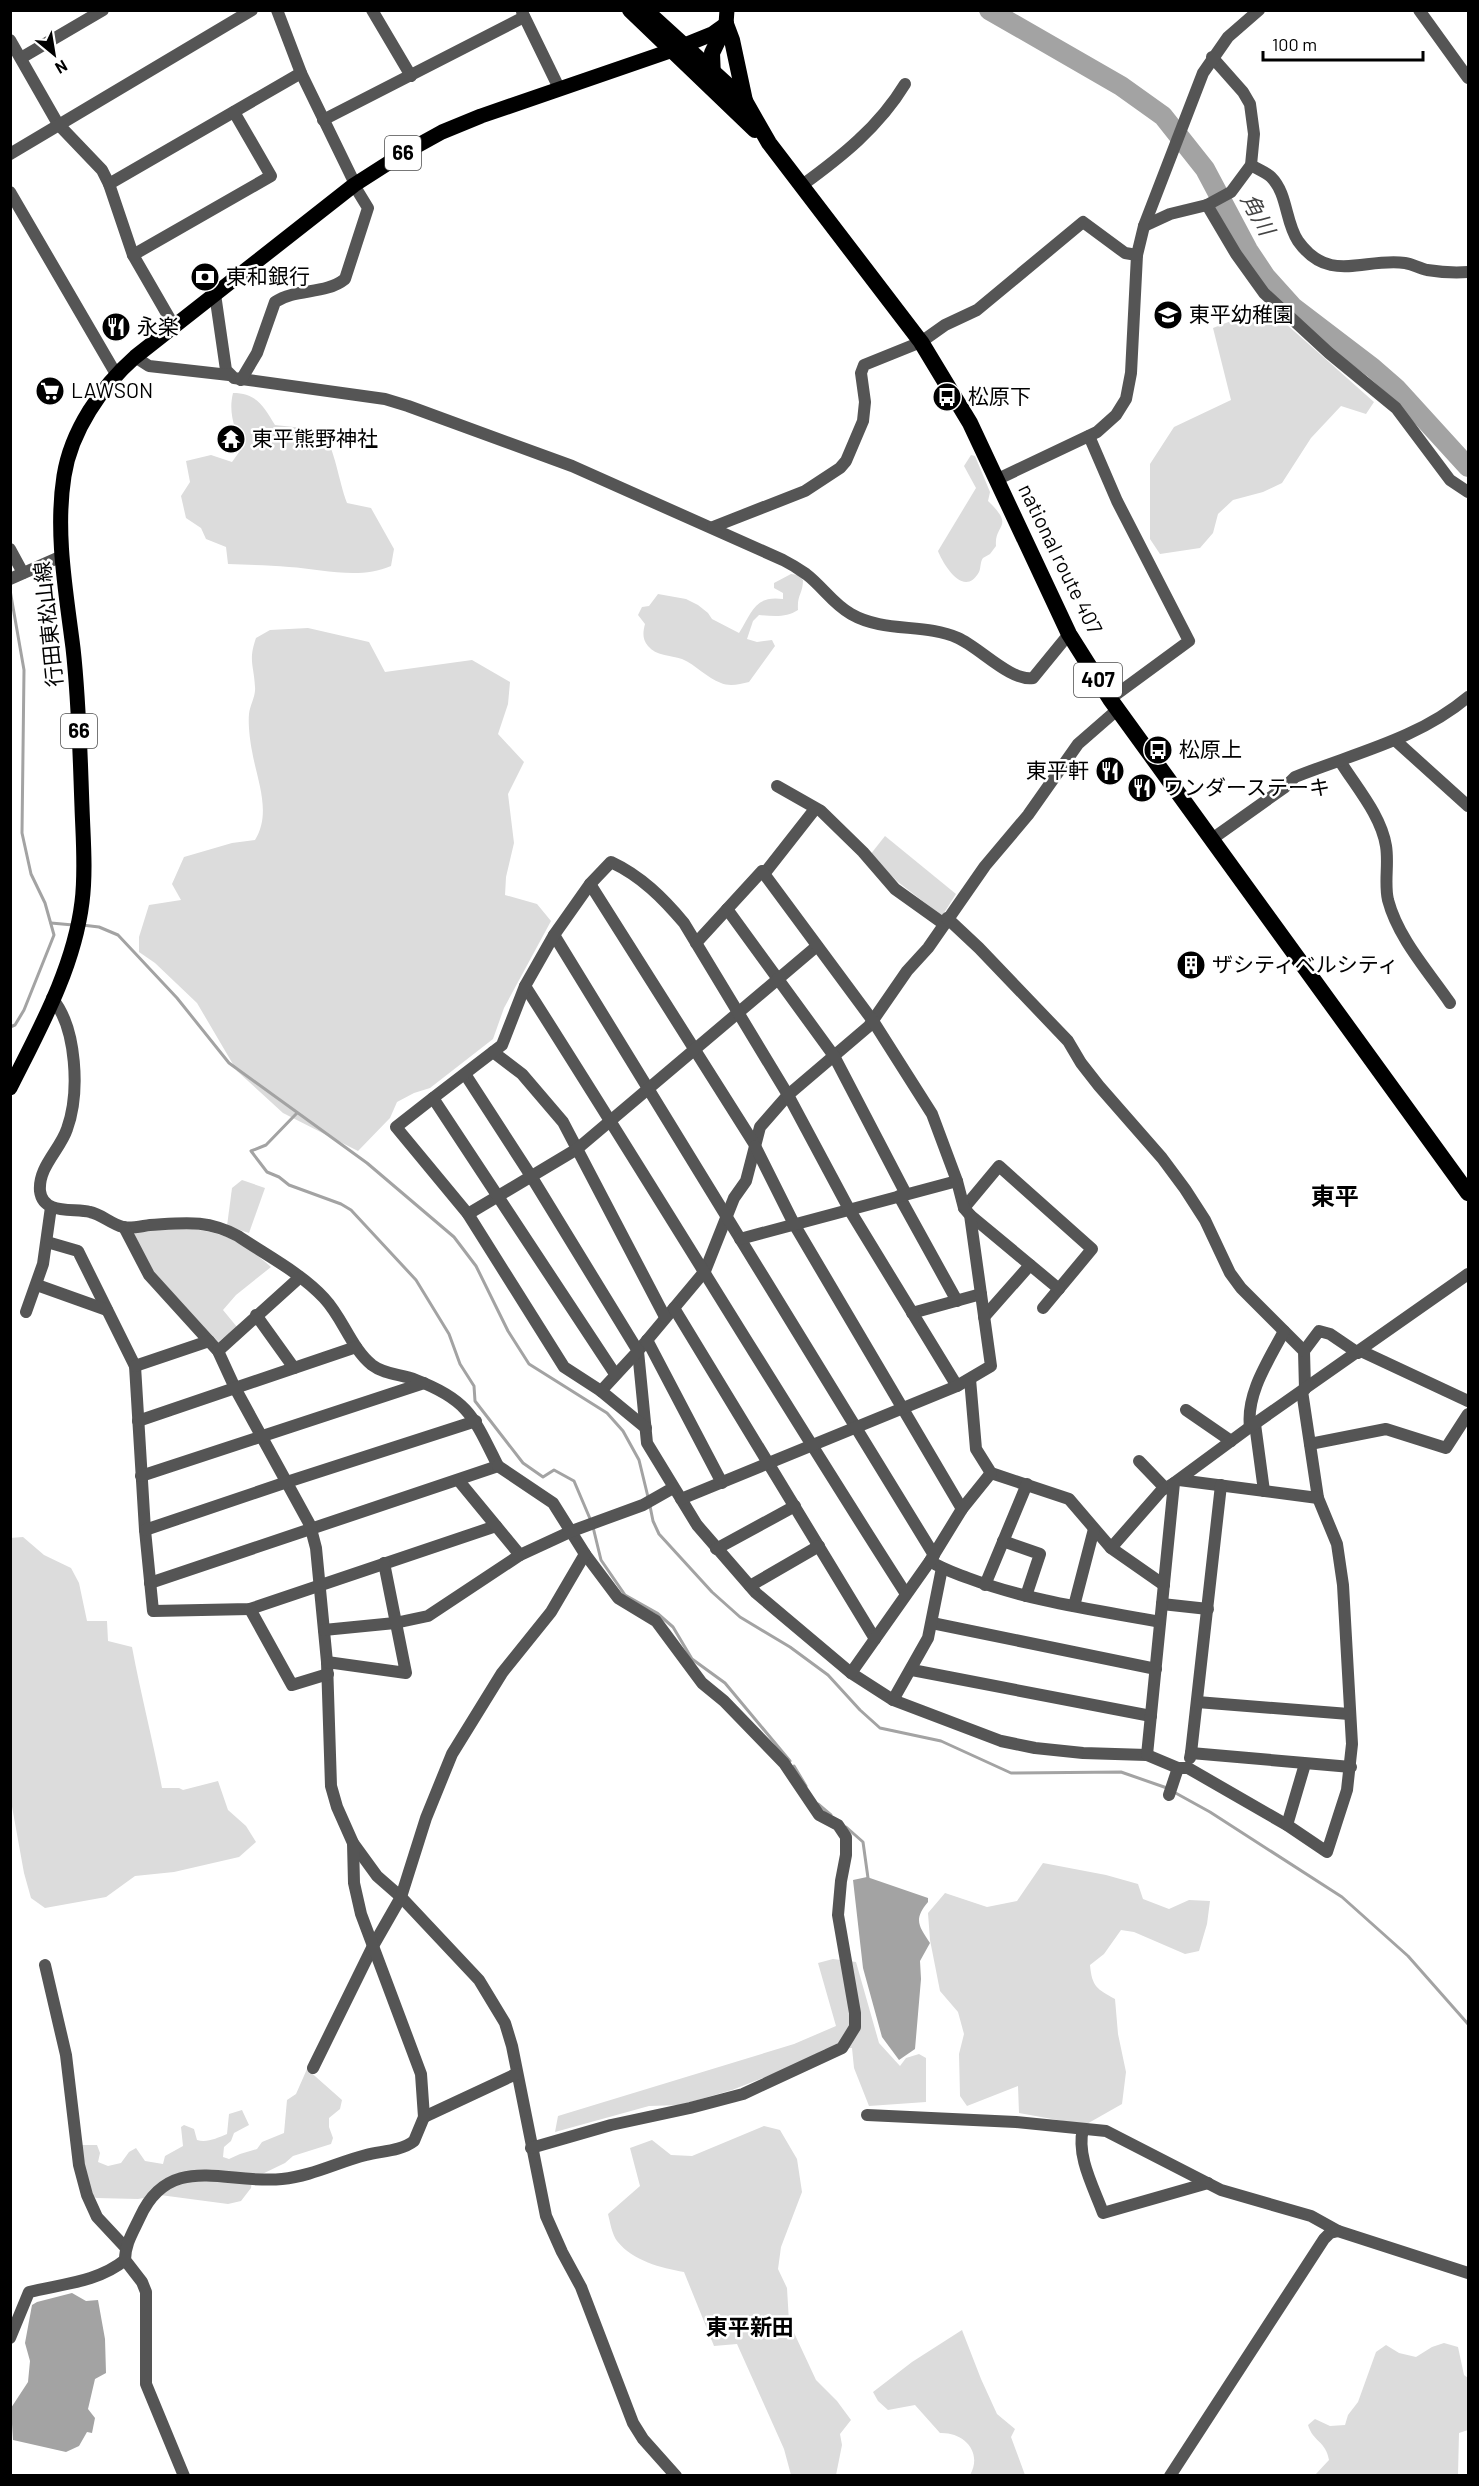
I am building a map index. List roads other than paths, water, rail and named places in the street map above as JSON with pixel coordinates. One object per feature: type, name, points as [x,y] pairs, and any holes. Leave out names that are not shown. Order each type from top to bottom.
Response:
[{"type":"highway","name":"407","points":[[630,10],[677,48],[711,70],[745,101],[769,143]]},
{"type":"highway","name":"407","points":[[653,13],[677,48],[717,92],[769,143]]},
{"type":"highway","points":[[717,92],[711,70],[712,53],[726,17]]},
{"type":"highway","points":[[726,17],[745,101]]},
{"type":"highway","name":"national route 407","points":[[769,143],[921,342],[970,423],[1069,634],[1114,704],[1468,1193]]},
{"type":"main road","name":"66","points":[[174,326],[355,185],[395,158],[442,132],[481,116],[677,48],[719,31],[726,17]]},
{"type":"main road","name":"行田東松山線","points":[[10,1088],[64,971],[77,929],[82,901],[84,871],[78,694],[62,556],[64,475],[78,433],[116,374],[174,326]]},
{"type":"street","points":[[21,58],[103,10]]},
{"type":"street","points":[[10,154],[252,10]]},
{"type":"street","points":[[235,377],[257,353],[275,302],[287,296],[336,286],[345,279],[368,207],[301,73],[277,10]]},
{"type":"street","points":[[372,10],[411,76]]},
{"type":"street","points":[[998,479],[1089,436],[1116,415],[1126,399],[1137,255],[1144,226],[1203,73],[1212,57],[1239,25],[1259,10]]},
{"type":"street","points":[[1419,10],[1468,78]]},
{"type":"street","points":[[323,120],[411,76],[523,14],[559,88]]},
{"type":"street","points":[[10,40],[58,124],[102,170],[133,255],[174,326]]},
{"type":"street","points":[[1144,226],[1170,214],[1208,204],[1232,192],[1251,165],[1254,134],[1250,104],[1243,92],[1212,57]]},
{"type":"street","points":[[109,184],[301,73]]},
{"type":"street","points":[[801,186],[837,161],[869,130],[892,106],[905,84]]},
{"type":"street","points":[[133,255],[271,176],[234,112]]},
{"type":"street","points":[[1251,165],[1271,177],[1280,190],[1298,241],[1311,255],[1324,264],[1338,267],[1369,266],[1385,262],[1406,263],[1426,269],[1468,272]]},
{"type":"street","points":[[10,192],[116,374]]},
{"type":"street","points":[[1208,204],[1236,254],[1264,293],[1320,346],[1396,408],[1450,480],[1468,492]]},
{"type":"street","points":[[713,527],[805,491],[834,474],[846,461],[863,421],[865,402],[861,379],[862,368],[867,363],[921,342],[945,325],[978,310],[1083,222],[1125,253],[1137,255]]},
{"type":"street","points":[[215,294],[226,370],[235,377]]},
{"type":"street","points":[[135,357],[149,366],[385,399],[408,406],[572,466],[713,527],[783,560],[806,574],[841,608],[853,615],[887,627],[939,632],[958,638],[1026,680],[1033,678],[1069,634]]},
{"type":"street","points":[[601,1390],[638,1351],[705,1271],[726,1215],[734,1198],[746,1182],[760,1127],[788,1095],[873,1021],[888,996],[928,948],[985,866],[1028,815],[1078,744],[1114,704],[1189,641],[1117,501],[1089,436]]},
{"type":"street","points":[[10,549],[23,573]]},
{"type":"street","points":[[10,579],[62,556]]},
{"type":"street","points":[[1212,839],[1285,787],[1295,777],[1396,741],[1455,709],[1468,697]]},
{"type":"street","points":[[1396,741],[1468,806]]},
{"type":"street","points":[[1340,761],[1378,820],[1386,842],[1389,863],[1388,899],[1397,922],[1450,1003]]},
{"type":"street","points":[[777,786],[821,812],[863,852],[895,889],[946,921],[979,948],[1068,1041],[1099,1086],[1162,1158],[1185,1189],[1205,1220],[1230,1273],[1304,1351]]},
{"type":"street","points":[[764,874],[815,809]]},
{"type":"street","points":[[646,1428],[601,1390],[564,1367],[468,1214],[396,1127],[502,1046],[525,986],[554,935],[590,884],[611,862],[632,872],[669,905],[684,923],[788,1095],[849,1209],[957,1386]]},
{"type":"street","points":[[681,1499],[957,1386],[991,1366],[967,1212],[957,1181],[932,1114],[873,1021],[762,871],[696,943]]},
{"type":"street","points":[[590,884],[755,1145],[794,1224],[962,1509]]},
{"type":"street","points":[[728,909],[834,1056],[957,1301]]},
{"type":"street","points":[[554,935],[855,1427],[932,1558],[942,1568],[1026,1596],[1160,1622]]},
{"type":"street","points":[[468,1214],[577,1149],[817,946]]},
{"type":"street","points":[[525,986],[705,1271],[811,1446],[906,1594]]},
{"type":"street","points":[[52,998],[63,1013],[69,1028],[74,1097],[67,1132],[47,1164],[40,1182],[41,1194],[51,1207],[64,1211],[91,1212],[124,1227],[197,1222],[210,1224],[238,1236],[322,1296],[338,1315],[356,1347],[378,1369],[424,1383],[461,1403],[476,1421],[498,1466],[553,1503],[585,1554],[618,1598],[656,1621],[702,1683],[724,1701],[784,1763],[819,1815],[838,1824],[846,1837],[846,1855],[838,1915],[855,2013],[855,2027],[842,2048],[743,2094],[611,2125],[531,2148]]},
{"type":"street","points":[[493,1052],[522,1074],[563,1122],[670,1313],[768,1463],[875,1639]]},
{"type":"street","points":[[465,1074],[531,1176],[638,1351],[646,1443],[673,1488],[697,1525],[750,1586],[806,1637],[851,1673],[893,1700],[1001,1741],[1035,1748],[1083,1753],[1147,1755],[1183,1768],[1287,1825],[1327,1852],[1347,1791],[1352,1744],[1348,1714],[1343,1585],[1337,1544],[1318,1498],[1304,1390],[1304,1351],[1319,1331],[1330,1334],[1360,1352],[1468,1401]]},
{"type":"street","points":[[433,1098],[615,1374]]},
{"type":"street","points":[[967,1212],[999,1166],[1092,1249],[1043,1308]]},
{"type":"street","points":[[740,1239],[957,1181]]},
{"type":"street","points":[[26,1312],[37,1285],[47,1242],[48,1216],[51,1207]]},
{"type":"street","points":[[967,1212],[1059,1289]]},
{"type":"street","points":[[124,1227],[149,1275],[213,1346],[312,1530],[328,1668],[331,1786],[353,1843],[377,1876],[479,1980],[505,2024],[512,2046],[546,2216],[581,2287],[625,2409],[643,2439],[676,2475]]},
{"type":"street","points":[[47,1242],[78,1251],[135,1366],[141,1476],[153,1611],[250,1609],[318,1584],[496,1526]]},
{"type":"street","points":[[984,1317],[1030,1265]]},
{"type":"street","points":[[1112,1548],[1173,1484],[1468,1274]]},
{"type":"street","points":[[135,1366],[213,1346],[256,1315],[299,1278]]},
{"type":"street","points":[[37,1285],[107,1310]]},
{"type":"street","points":[[912,1313],[981,1294]]},
{"type":"street","points":[[256,1315],[294,1368]]},
{"type":"street","points":[[1264,1491],[1253,1425],[1249,1417],[1253,1393],[1284,1331]]},
{"type":"street","points":[[647,1340],[723,1483]]},
{"type":"street","points":[[138,1421],[356,1347]]},
{"type":"street","points":[[970,1379],[976,1449],[991,1473],[1069,1499],[1112,1548],[1164,1585]]},
{"type":"street","points":[[141,1476],[424,1383]]},
{"type":"street","points":[[1186,1410],[1231,1441]]},
{"type":"street","points":[[1310,1444],[1386,1429],[1446,1448],[1468,1414]]},
{"type":"street","points":[[145,1530],[476,1421]]},
{"type":"street","points":[[1139,1461],[1173,1484],[1221,1485],[1318,1498]]},
{"type":"street","points":[[150,1583],[498,1466]]},
{"type":"street","points":[[851,1673],[932,1558],[962,1509],[991,1473]]},
{"type":"street","points":[[459,1481],[520,1555]]},
{"type":"street","points":[[985,1584],[1027,1484]]},
{"type":"street","points":[[1147,1755],[1173,1484]]},
{"type":"street","points":[[1169,1795],[1191,1753],[1221,1485]]},
{"type":"street","points":[[324,1630],[395,1623],[428,1616],[520,1555],[572,1531],[643,1505],[673,1488]]},
{"type":"street","points":[[717,1549],[795,1506]]},
{"type":"street","points":[[1074,1606],[1094,1528]]},
{"type":"street","points":[[1003,1541],[1041,1554],[1026,1596]]},
{"type":"street","points":[[750,1586],[819,1546]]},
{"type":"street","points":[[313,2068],[373,1946],[400,1898],[426,1818],[452,1754],[502,1673],[551,1612],[585,1554]]},
{"type":"street","points":[[250,1609],[292,1685],[328,1668],[406,1673],[384,1563]]},
{"type":"street","points":[[893,1700],[928,1638],[942,1568]]},
{"type":"street","points":[[1162,1604],[1208,1609]]},
{"type":"street","points":[[932,1623],[1156,1669]]},
{"type":"street","points":[[912,1670],[1151,1716]]},
{"type":"street","points":[[1197,1702],[1348,1714]]},
{"type":"street","points":[[1191,1753],[1351,1767]]},
{"type":"street","points":[[1287,1825],[1305,1764]]},
{"type":"street","points":[[10,2338],[29,2292],[92,2279],[114,2269],[125,2254],[146,2204],[156,2191],[171,2181],[184,2176],[205,2174],[258,2180],[302,2176],[365,2155],[410,2144],[418,2136],[424,2118],[421,2074],[361,1914],[354,1883],[353,1843]]},
{"type":"street","points":[[45,1965],[66,2055],[79,2165],[87,2195],[97,2217],[125,2254],[146,2292],[146,2384],[184,2475]]},
{"type":"street","points":[[424,2118],[516,2074]]},
{"type":"street","points":[[867,2115],[1016,2122],[1106,2131],[1221,2190],[1311,2216],[1338,2230],[1468,2273]]},
{"type":"street","points":[[1083,2129],[1080,2141],[1082,2152],[1103,2213],[1208,2183]]},
{"type":"street","points":[[1170,2475],[1324,2239],[1330,2233],[1338,2230]]},
{"type":"waterway","name":"角川","points":[[989,10],[1121,86],[1163,116],[1205,169],[1248,250],[1266,277],[1293,307],[1396,388],[1468,467]]},
{"type":"waterway","points":[[10,590],[24,670],[22,833],[31,874],[45,903],[54,935],[24,1010],[15,1025],[10,1027]]},
{"type":"waterway","points":[[51,923],[73,925]]},
{"type":"waterway","points":[[82,925],[99,927],[118,935],[177,998],[229,1063],[367,1163],[454,1237],[476,1266],[508,1331],[529,1364],[607,1413],[623,1431],[639,1460],[648,1497]]},
{"type":"waterway","points":[[297,1113],[266,1145],[251,1151],[267,1172],[279,1177],[289,1185],[341,1204],[351,1210],[416,1280],[449,1334],[460,1364],[474,1386],[475,1401],[523,1463],[543,1477],[554,1470],[574,1481],[591,1521]]},
{"type":"waterway","points":[[650,1506],[659,1534],[712,1592],[740,1617],[790,1647],[828,1675],[880,1728],[941,1741],[1011,1773],[1121,1772],[1167,1788]]},
{"type":"waterway","points":[[593,1527],[601,1560],[625,1595],[657,1613],[673,1627],[692,1659],[725,1683],[790,1761]]},
{"type":"waterway","points":[[794,1766],[806,1786]]},
{"type":"waterway","points":[[1172,1791],[1210,1812],[1342,1897],[1408,1956],[1468,2024]]},
{"type":"waterway","points":[[818,1804],[831,1815]]},
{"type":"waterway","points":[[846,1827],[863,1842],[868,1878]]},
{"type":"place","name":"東和銀行","points":[[205,277]]},
{"type":"place","name":"東平幼稚園","points":[[1168,315]]},
{"type":"place","name":"永楽","points":[[116,327]]},
{"type":"place","name":"LAWSON","points":[[50,391]]},
{"type":"place","name":"松原下","points":[[947,397]]},
{"type":"place","name":"東平熊野神社","points":[[231,439]]},
{"type":"place","name":"松原上","points":[[1158,750]]},
{"type":"place","name":"東平軒","points":[[1110,771]]},
{"type":"place","name":"ワンダーステーキ","points":[[1142,788]]},
{"type":"place","name":"ザシティベルシティ","points":[[1191,965]]},
{"type":"district","name":"東平","points":[[1335,1197]]},
{"type":"district","name":"東平新田","points":[[750,2327]]}]
